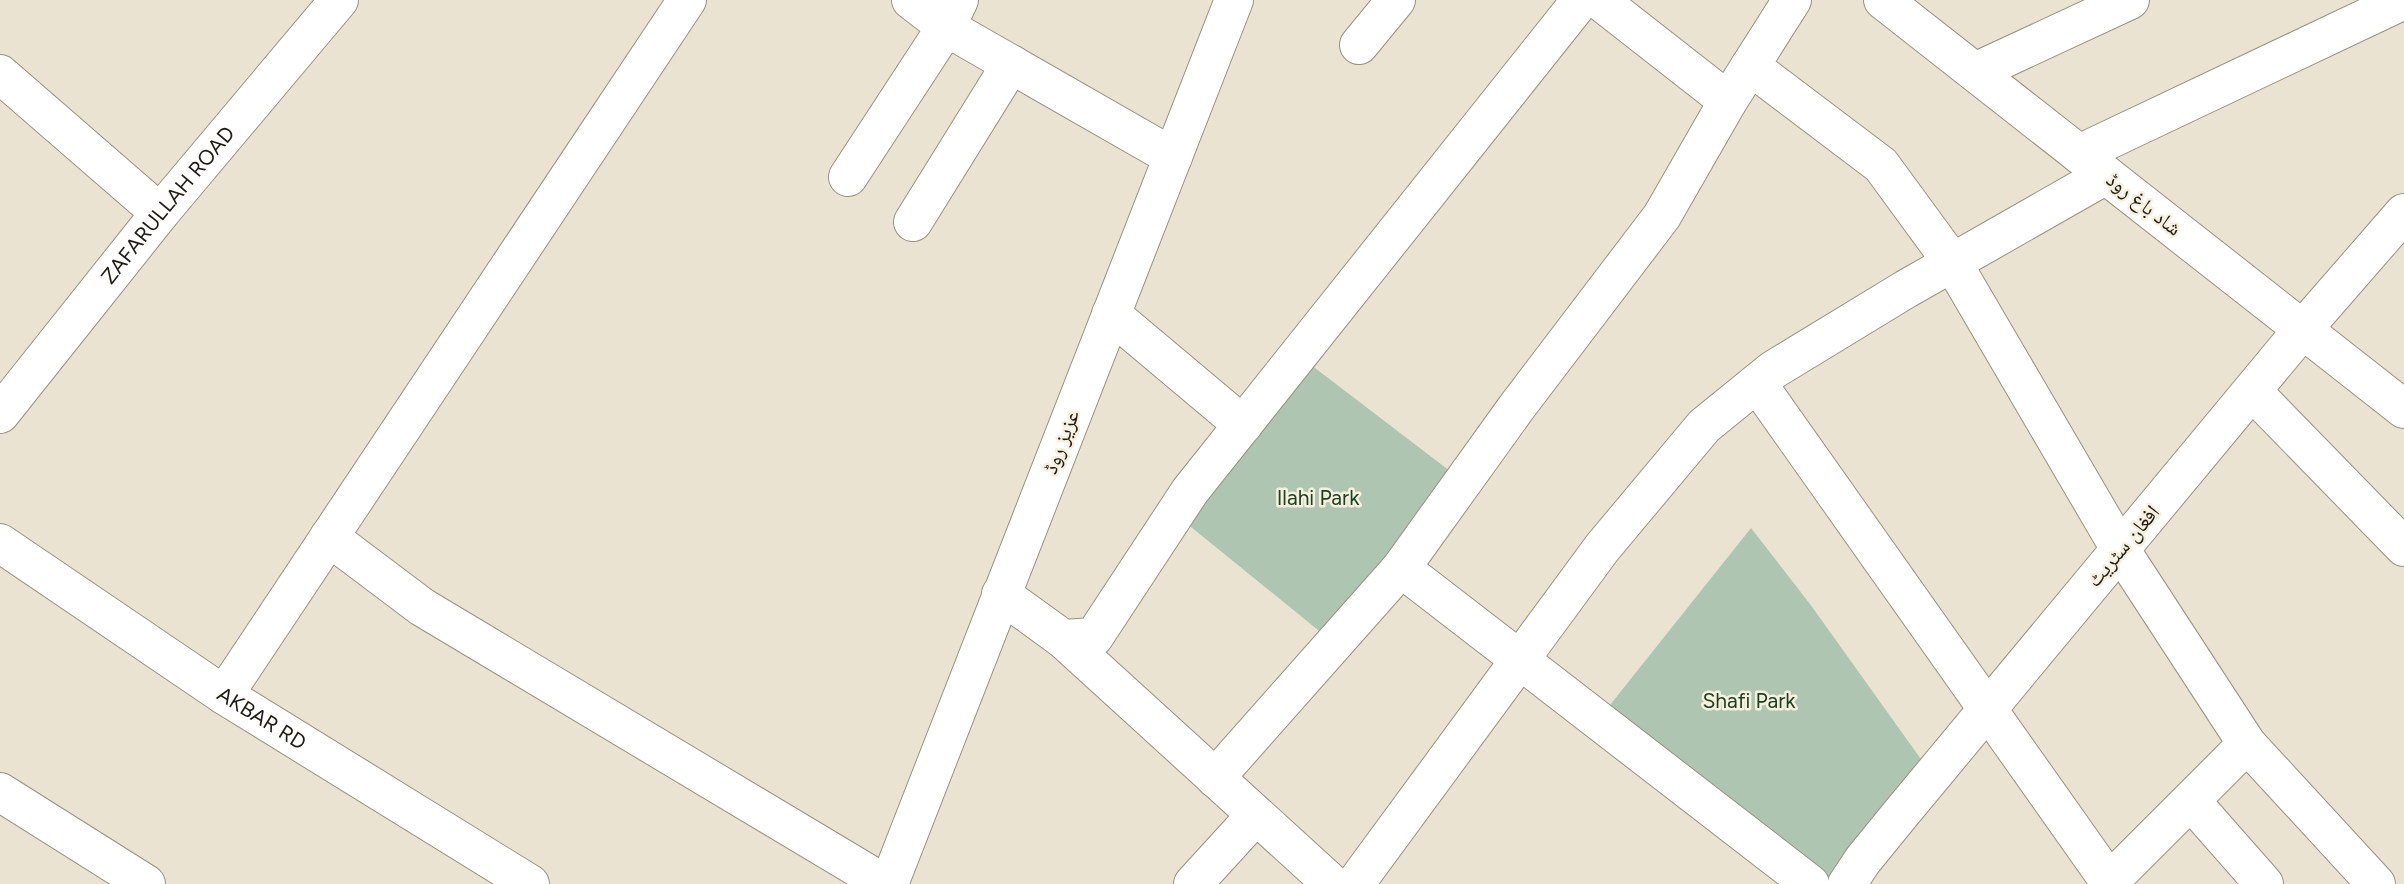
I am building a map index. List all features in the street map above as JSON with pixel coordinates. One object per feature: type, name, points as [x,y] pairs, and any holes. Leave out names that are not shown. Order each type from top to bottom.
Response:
[{"type":"street","name":"ZAFARULLAH ROAD","points":[[0,414],[160,213],[339,0]]},
{"type":"street","points":[[224,695],[687,0]]},
{"type":"street","points":[[911,0],[952,13],[1011,64],[1173,157]]},
{"type":"street","name":"عزیز روڈ","points":[[887,884],[1234,0]]},
{"type":"street","points":[[1359,45],[1396,0]]},
{"type":"street","points":[[1063,639],[1094,637],[1190,491],[1581,0]]},
{"type":"street","points":[[1599,0],[1728,101]]},
{"type":"street","points":[[1215,778],[1401,568],[1516,408],[1662,216],[1728,101],[1792,0]]},
{"type":"street","name":"شاد باغ روڈ","points":[[1883,0],[2404,409]]},
{"type":"street","points":[[1975,72],[2130,0]]},
{"type":"street","points":[[1355,884],[1602,548],[1704,426],[1773,370],[1952,262],[2093,164],[2404,0]]},
{"type":"street","points":[[848,177],[952,13]]},
{"type":"street","points":[[913,222],[1011,64]]},
{"type":"street","points":[[1750,66],[1881,165],[1952,262],[2120,549],[2247,744],[2376,884]]},
{"type":"street","points":[[0,74],[160,213]]},
{"type":"street","name":"افغان سٹریٹ","points":[[1847,884],[1863,860],[2120,549],[2303,329],[2404,213]]},
{"type":"street","points":[[1111,314],[1243,425]]},
{"type":"street","points":[[1757,383],[2108,883],[2247,744]]},
{"type":"street","points":[[2252,391],[2404,547]]},
{"type":"street","points":[[329,537],[422,607],[887,884]]},
{"type":"street","name":"AKBAR RD","points":[[0,543],[224,695],[530,884]]},
{"type":"street","points":[[1401,568],[1810,884]]},
{"type":"street","points":[[1001,594],[1063,639],[1332,884]]},
{"type":"street","points":[[0,792],[146,884]]},
{"type":"street","points":[[2191,801],[2264,884]]},
{"type":"street","points":[[1193,884],[1256,815]]},
{"type":"green space","name":"Ilahi Park","points":[[1298,355],[1463,481],[1334,643],[1175,514]]},
{"type":"green space","name":"Shafi Park","points":[[1751,528],[1810,604],[1933,776],[1849,884],[1810,884],[1598,720]]}]
